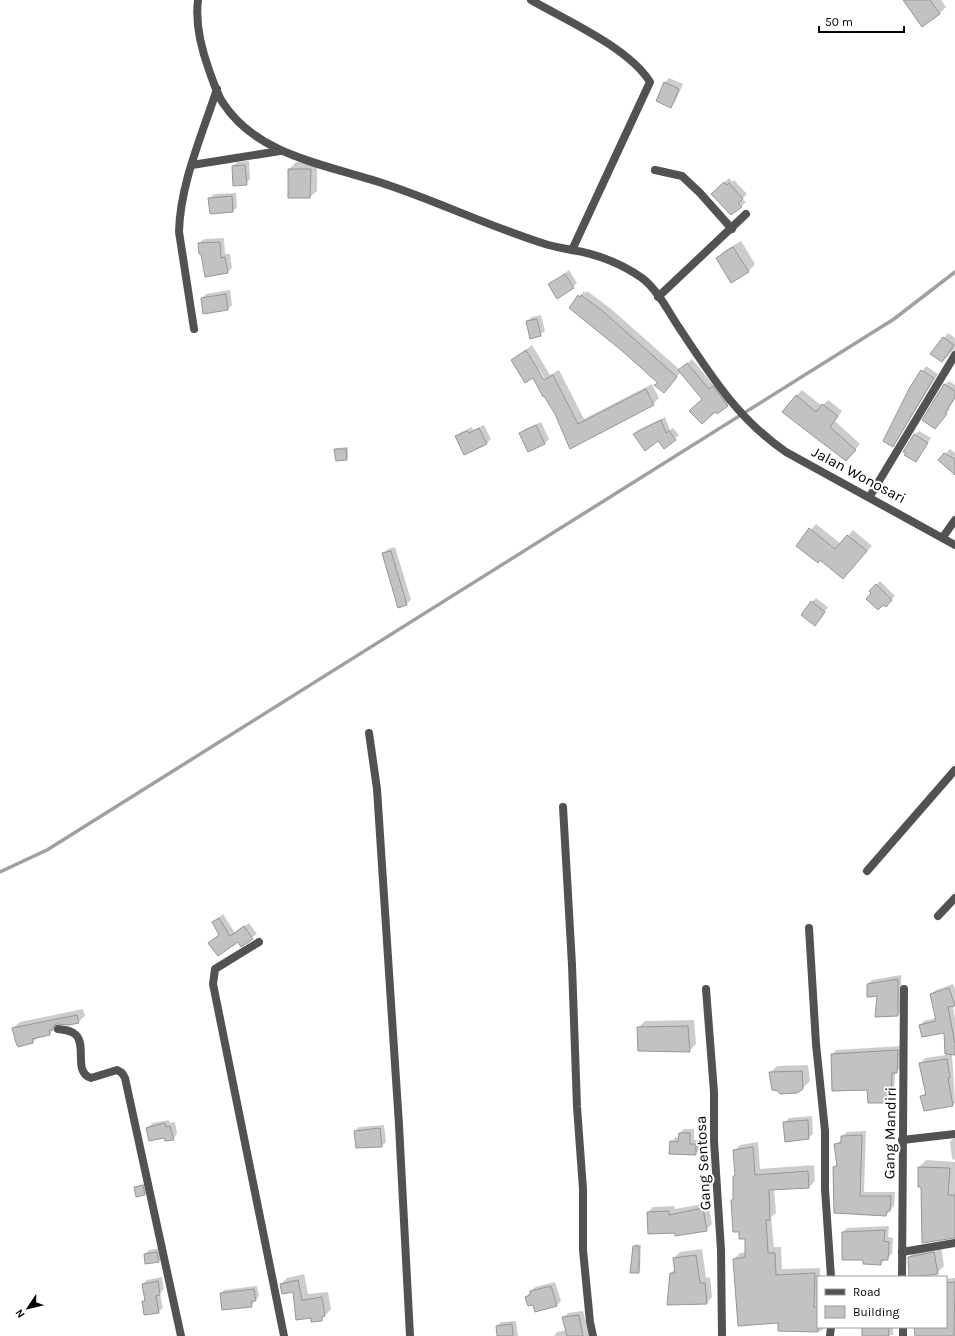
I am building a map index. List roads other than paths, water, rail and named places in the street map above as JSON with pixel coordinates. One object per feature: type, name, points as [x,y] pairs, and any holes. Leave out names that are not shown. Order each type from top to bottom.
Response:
[{"type":"street","points":[[198,0],[197,28],[205,61],[223,103],[240,122],[280,151]]},
{"type":"street","points":[[530,0],[629,58],[650,82],[572,250]]},
{"type":"street","points":[[194,329],[179,232],[179,218],[192,164],[217,89]]},
{"type":"street","points":[[192,164],[280,151]]},
{"type":"street","name":"Jalan Wonosari","points":[[280,151],[389,185],[514,234],[553,247],[592,255],[621,266],[643,279],[658,297],[714,382],[753,426],[768,439],[786,452],[870,496],[955,545]]},
{"type":"street","points":[[655,170],[682,176],[700,193],[732,229]]},
{"type":"street","points":[[658,297],[732,229],[746,214]]},
{"type":"street","points":[[870,496],[955,355]]},
{"type":"street","points":[[943,537],[955,520]]},
{"type":"street","points":[[370,733],[377,789],[398,1109],[410,1336]]},
{"type":"street","points":[[867,871],[955,770]]},
{"type":"street","points":[[563,808],[572,965],[577,1107],[583,1189],[583,1250],[590,1322],[593,1336]]},
{"type":"street","points":[[938,916],[955,898]]},
{"type":"street","points":[[809,928],[816,1044],[825,1132],[826,1189],[831,1276]]},
{"type":"street","points":[[259,942],[215,969],[213,984],[284,1336]]},
{"type":"street","name":"Gang Sentosa","points":[[706,988],[714,1092],[714,1141],[721,1250],[722,1336]]},
{"type":"street","name":"Gang Mandiri","points":[[902,1276],[904,989]]},
{"type":"street","points":[[58,1029],[71,1031],[77,1035],[80,1044],[83,1072],[88,1077],[91,1078],[117,1070],[122,1073],[125,1078],[181,1336]]},
{"type":"street","points":[[902,1140],[955,1134]]},
{"type":"street","points":[[902,1252],[955,1243]]},
{"type":"waterway","points":[[0,872],[47,850],[894,319],[955,272]]}]
